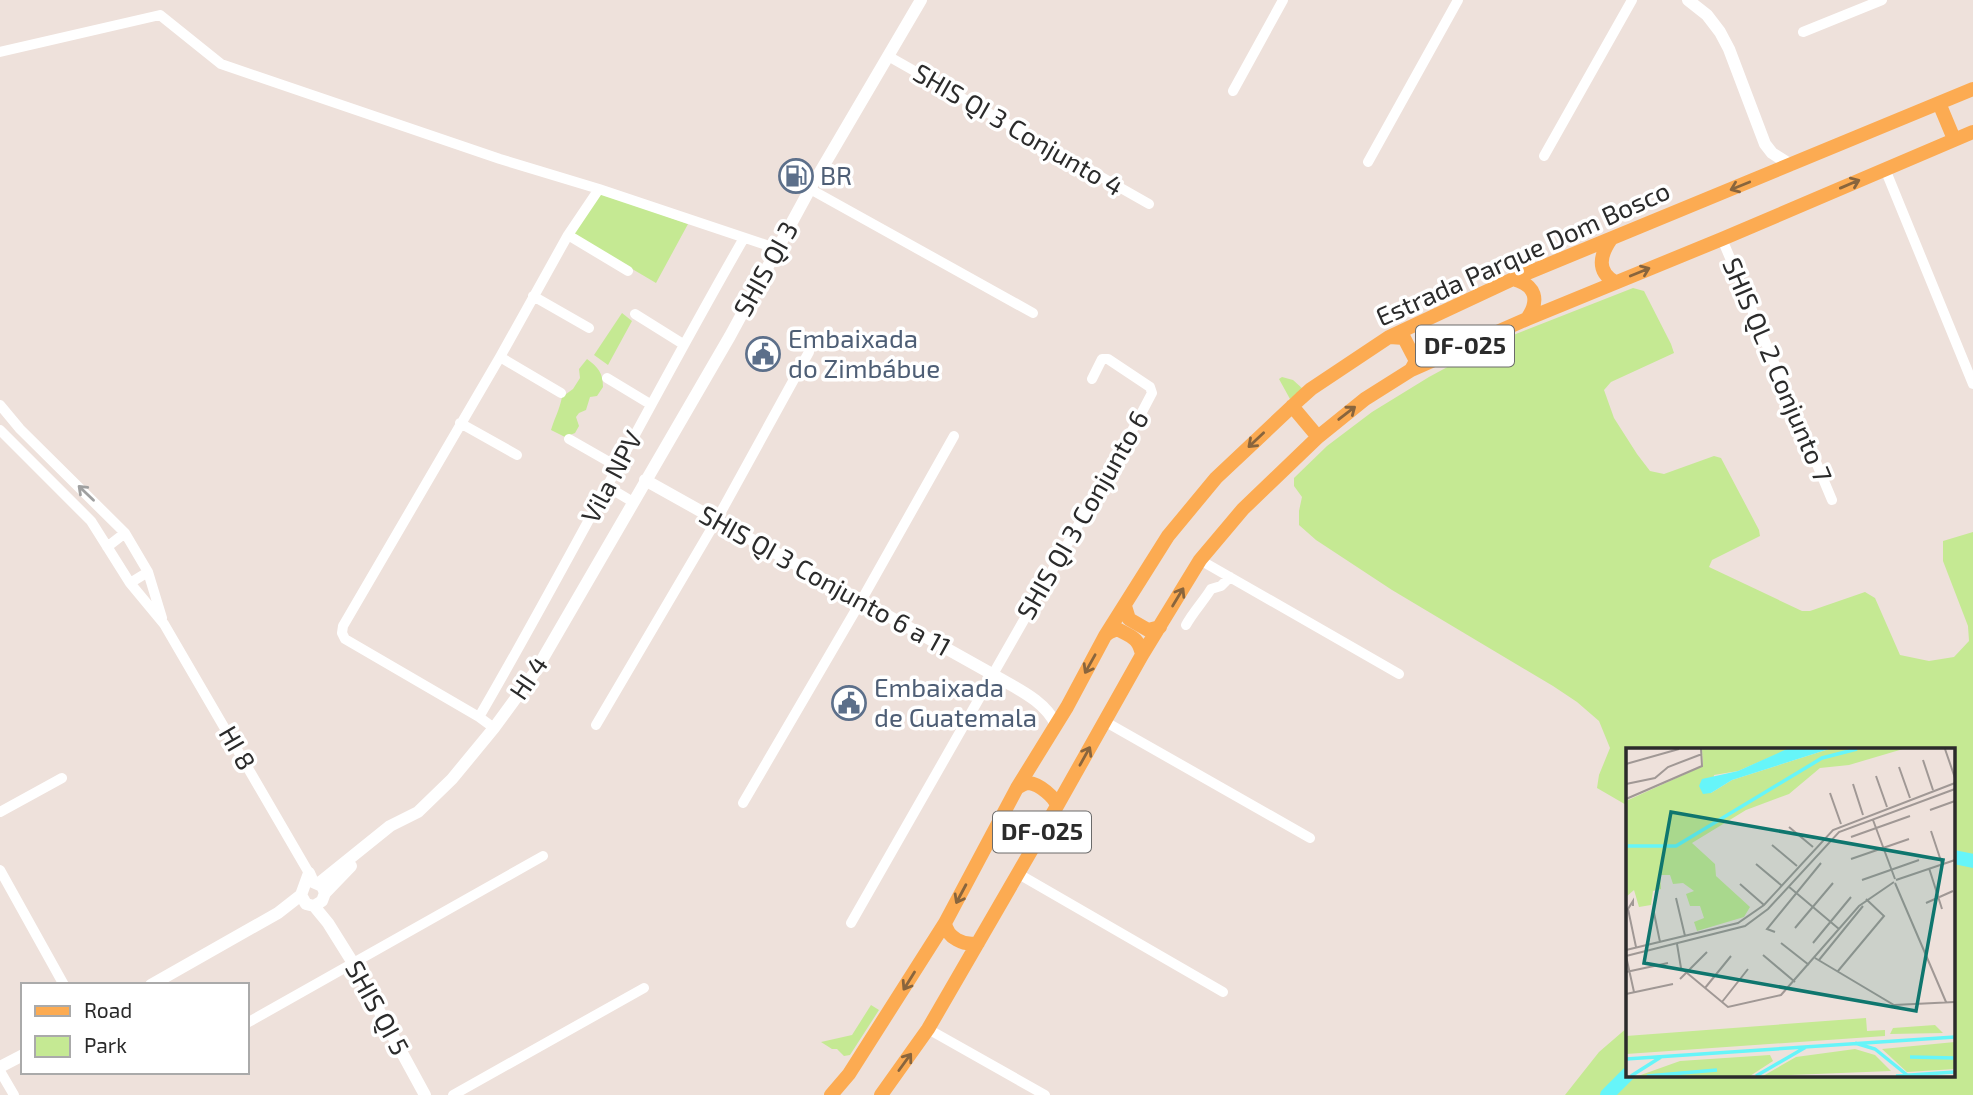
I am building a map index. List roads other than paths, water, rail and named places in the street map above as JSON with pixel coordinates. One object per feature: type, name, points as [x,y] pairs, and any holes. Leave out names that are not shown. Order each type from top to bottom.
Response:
[{"type":"main road","name":"Estrada Parque Dom Bosco","points":[[831,1095],[849,1074],[945,923],[1017,788],[1067,707],[1105,636],[1168,536],[1216,478],[1292,405],[1311,389],[1389,337],[1513,279],[1973,89]]},
{"type":"main road","points":[[1939,103],[1954,139]]},
{"type":"main road","name":"DF-025","points":[[881,1095],[928,1029],[1142,655],[1200,560],[1243,509],[1318,437],[1365,399],[1411,370],[1973,132]]},
{"type":"main road","points":[[1611,239],[1601,256],[1602,265],[1610,279],[1615,282]]},
{"type":"main road","points":[[1539,268],[1535,281],[1537,291],[1547,306],[1555,307]]},
{"type":"main road","points":[[1513,279],[1522,281],[1533,292],[1536,302],[1527,319]]},
{"type":"main road","points":[[1389,337],[1404,338],[1416,361],[1411,370]]},
{"type":"main road","points":[[1292,405],[1318,437]]},
{"type":"main road","points":[[1125,606],[1129,620],[1148,630],[1160,627]]},
{"type":"main road","points":[[1105,636],[1117,629],[1137,640],[1142,655]]},
{"type":"main road","points":[[1032,764],[1036,775],[1054,787],[1069,786]]},
{"type":"main road","points":[[1017,788],[1032,784],[1053,796],[1057,806]]},
{"type":"main road","points":[[945,923],[949,935],[967,944],[978,943]]},
{"type":"main road","points":[[935,939],[942,939],[964,951],[968,959]]},
{"type":"street","name":"SHIS QI 3","points":[[633,502],[730,336],[810,189],[921,0]]},
{"type":"street","points":[[1233,91],[1283,0]]},
{"type":"street","points":[[1368,162],[1458,0]]},
{"type":"street","points":[[1544,156],[1632,0]]},
{"type":"street","points":[[1688,0],[1707,15],[1720,32],[1765,144],[1772,153],[1791,165]]},
{"type":"street","points":[[1804,32],[1882,0]]},
{"type":"street","points":[[0,52],[160,15],[221,64],[500,159],[778,248]]},
{"type":"street","name":"SHIS QI 3 Conjunto 4","points":[[887,56],[1149,204]]},
{"type":"street","points":[[1764,176],[1765,144]]},
{"type":"street","points":[[1885,169],[1973,384]]},
{"type":"street","points":[[495,728],[345,639],[343,626],[568,235],[598,189]]},
{"type":"street","points":[[810,189],[1033,313]]},
{"type":"street","points":[[568,235],[628,271]]},
{"type":"street","name":"Vila NPV","points":[[479,717],[744,238]]},
{"type":"street","name":"SHIS QL 2 Conjunto 7","points":[[1722,239],[1832,500]]},
{"type":"street","points":[[533,296],[589,328]]},
{"type":"street","points":[[635,314],[683,344]]},
{"type":"street","points":[[596,725],[716,521],[809,352]]},
{"type":"street","points":[[500,357],[561,393]]},
{"type":"street","name":"SHIS QI 3 Conjunto 6","points":[[992,674],[1152,393],[1150,387],[1108,359],[1102,359],[1092,379]]},
{"type":"street","points":[[607,378],[650,404]]},
{"type":"street","name":"HI 8","points":[[0,405],[20,429],[125,533],[148,572],[164,624]]},
{"type":"street","points":[[460,423],[517,455]]},
{"type":"street","points":[[9,440],[20,429]]},
{"type":"street","name":"HI 8","points":[[0,430],[91,521],[130,583],[164,624],[309,873]]},
{"type":"street","points":[[743,803],[954,436]]},
{"type":"street","points":[[569,439],[618,467]]},
{"type":"street","name":"SHIS QI 3 Conjunto 6 a 11","points":[[645,480],[992,674],[1042,704],[1056,725]]},
{"type":"street","points":[[608,487],[633,502]]},
{"type":"street","name":"HI 4","points":[[155,983],[278,913],[314,897],[390,826],[418,811],[452,779],[495,728],[534,672],[633,502]]},
{"type":"street","points":[[91,521],[103,509]]},
{"type":"street","points":[[107,547],[125,533]]},
{"type":"street","points":[[1200,560],[1399,674]]},
{"type":"street","points":[[130,583],[148,572]]},
{"type":"street","points":[[1186,625],[1211,589],[1225,583],[1230,577]]},
{"type":"street","points":[[850,923],[992,674]]},
{"type":"street","name":"SHIS QI 3 Conjunto 6 a 11","points":[[1042,704],[1067,707]]},
{"type":"street","points":[[1104,721],[1310,838]]},
{"type":"street","points":[[0,813],[62,778]]},
{"type":"street","points":[[248,1022],[543,856]]},
{"type":"street","points":[[0,870],[63,983]]},
{"type":"street","points":[[309,873],[314,897]]},
{"type":"street","points":[[1017,873],[1223,992]]},
{"type":"street","name":"SHIS QI 5","points":[[314,897],[425,1095]]},
{"type":"street","points":[[453,1095],[643,988]]},
{"type":"street","points":[[928,1029],[1045,1095]]},
{"type":"street","points":[[14,1095],[0,1069],[21,1056]]},
{"type":"waterway","points":[[1955,857],[1973,861]]},
{"type":"waterway","points":[[1607,1095],[1626,1076]]},
{"type":"place","name":"BR","points":[[796,176]]},
{"type":"place","name":"Embaixada do Zimbábue","points":[[763,354]]},
{"type":"place","name":"Embaixada de Guatemala","points":[[849,703]]}]
